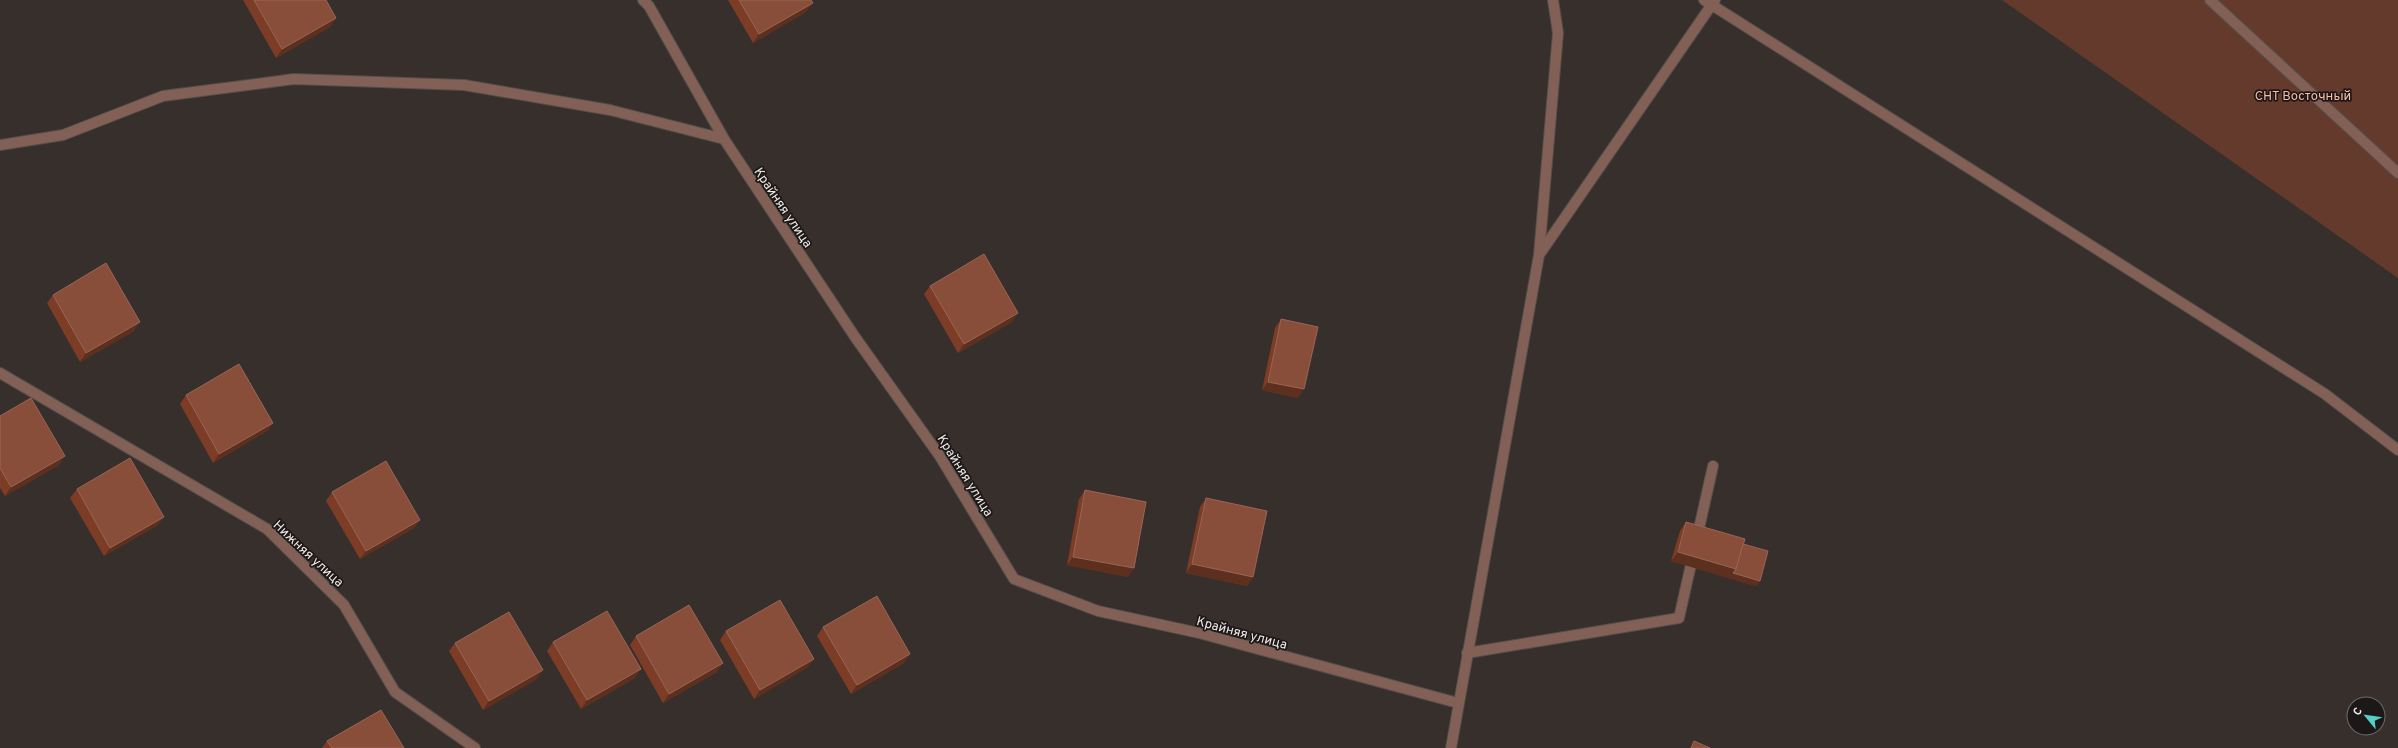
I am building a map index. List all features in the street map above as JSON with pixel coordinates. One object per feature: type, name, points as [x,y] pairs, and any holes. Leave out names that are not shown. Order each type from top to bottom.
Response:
[{"type":"street","name":"Крайняя улица","points":[[643,0],[724,138],[855,337],[939,455],[1014,579],[1098,611],[1199,633],[1458,703]]},
{"type":"street","points":[[1451,748],[1466,654],[1539,256],[1558,33],[1554,0]]},
{"type":"street","points":[[2210,0],[2398,173]]},
{"type":"street","points":[[1539,256],[1710,1],[2325,394],[2398,450]]},
{"type":"street","points":[[0,145],[63,135],[163,96],[294,79],[464,85],[610,110],[724,138]]},
{"type":"street","name":"Нижняя улица","points":[[0,373],[266,530],[344,605],[395,692],[475,748]]},
{"type":"street","points":[[1466,654],[1679,618],[1713,466]]},
{"type":"green space","name":"СНТ Восточный","points":[[2002,0],[2398,0],[2398,278]]},
{"type":"building","points":[[254,0],[326,0],[336,18],[282,49]]},
{"type":"building","points":[[739,0],[811,0],[813,3],[759,34]]},
{"type":"building","points":[[984,254],[1018,313],[964,344],[930,286]]},
{"type":"building","points":[[106,263],[140,322],[86,353],[53,295]]},
{"type":"building","points":[[1281,319],[1318,327],[1304,389],[1268,382]]},
{"type":"building","points":[[239,364],[273,423],[219,454],[186,395]]},
{"type":"building","points":[[31,398],[65,456],[11,487],[0,468],[0,416]]},
{"type":"building","points":[[130,458],[164,517],[110,548],[77,489]]},
{"type":"building","points":[[386,461],[420,520],[366,551],[332,492]]},
{"type":"building","points":[[1085,490],[1146,502],[1134,568],[1073,557]]},
{"type":"building","points":[[1206,498],[1267,511],[1253,577],[1192,564]]},
{"type":"building","points":[[1686,522],[1745,539],[1736,569],[1678,552]]},
{"type":"building","points":[[1743,544],[1768,551],[1760,581],[1733,573],[1736,569]]},
{"type":"building","points":[[877,596],[910,654],[857,685],[823,627]]},
{"type":"building","points":[[780,600],[814,659],[760,690],[726,631]]},
{"type":"building","points":[[689,605],[723,663],[669,694],[636,636]]},
{"type":"building","points":[[607,611],[641,669],[587,700],[553,642]]},
{"type":"building","points":[[509,612],[543,670],[489,701],[455,643]]},
{"type":"building","points":[[381,710],[404,748],[332,748],[327,741]]},
{"type":"building","points":[[1694,741],[1710,748],[1691,748]]}]
